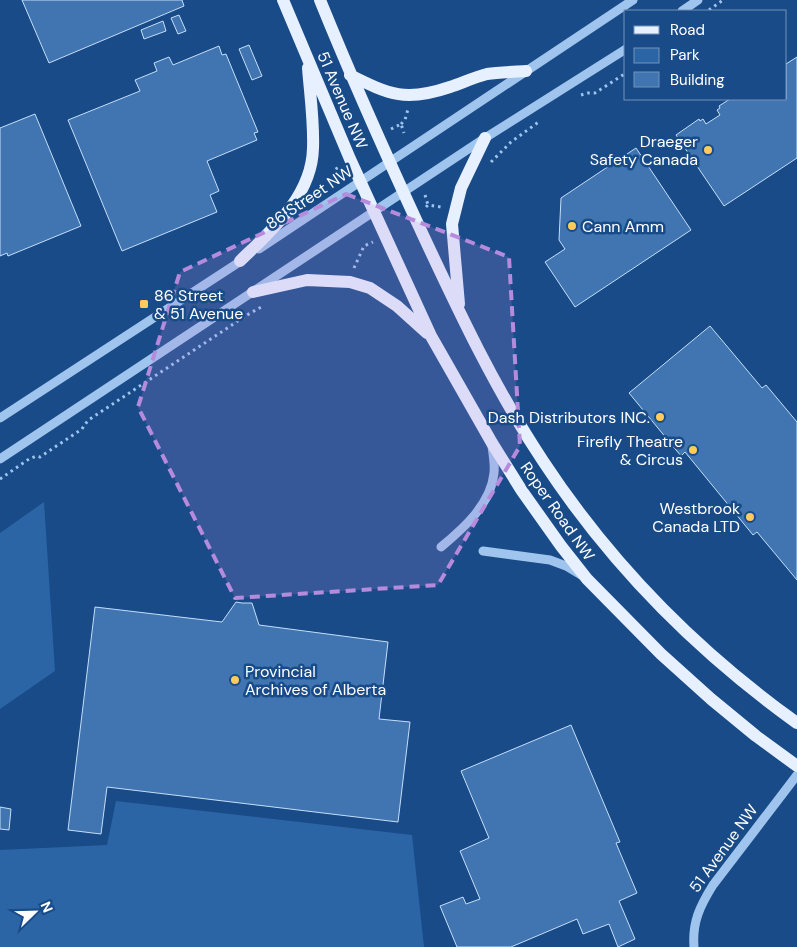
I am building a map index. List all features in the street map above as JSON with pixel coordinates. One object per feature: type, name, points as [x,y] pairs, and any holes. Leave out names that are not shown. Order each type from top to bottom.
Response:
[{"type":"main road","name":"51 Avenue NW","points":[[283,0],[374,212]]},
{"type":"main road","name":"51 Avenue NW","points":[[320,0],[350,75],[389,161]]},
{"type":"main road","points":[[240,261],[277,224],[296,200],[305,184],[313,149],[312,108],[307,55]]},
{"type":"main road","points":[[350,75],[379,90],[409,96],[432,93],[487,74],[526,72]]},
{"type":"main road","points":[[460,314],[452,224],[461,188],[485,138]]},
{"type":"main road","name":"Roper Road NW","points":[[389,161],[460,314],[492,377],[515,418],[544,462],[594,531],[644,589],[688,633],[762,697],[797,723]]},
{"type":"main road","name":"Roper Road NW","points":[[374,212],[431,336],[492,443],[545,524],[587,579],[661,654],[711,699],[756,736],[797,766]]},
{"type":"main road","points":[[253,292],[306,280],[350,282],[370,288],[397,306],[431,336]]},
{"type":"street","name":"86 Street NW","points":[[0,418],[389,161],[409,150],[633,0]]},
{"type":"street","points":[[683,10],[698,0]]},
{"type":"street","points":[[0,459],[485,138],[624,50]]},
{"type":"street","points":[[441,547],[468,524],[479,510],[490,488],[494,474],[492,443]]},
{"type":"street","points":[[483,551],[550,560],[566,566],[587,579]]},
{"type":"street","name":"51 Avenue NW","points":[[694,947],[694,925],[704,898],[797,775]]},
{"type":"path","points":[[708,10],[723,0]]},
{"type":"path","points":[[578,96],[595,93],[624,74]]},
{"type":"path","points":[[391,129],[405,120],[409,104]]},
{"type":"path","points":[[487,167],[510,142],[542,120]]},
{"type":"path","points":[[401,124],[404,134]]},
{"type":"path","points":[[337,180],[333,171],[339,167]]},
{"type":"path","points":[[425,195],[428,205]]},
{"type":"path","points":[[424,208],[428,205],[447,208]]},
{"type":"path","points":[[360,238],[364,246]]},
{"type":"path","points":[[352,272],[364,246],[373,242]]},
{"type":"path","points":[[0,479],[30,459],[36,456],[40,457],[82,428],[90,419],[247,316],[269,304]]},
{"type":"highlighted area","points":[[346,194],[509,257],[520,446],[438,585],[235,598],[138,407],[180,272]]},
{"type":"green space","points":[[44,502],[55,671],[0,709],[0,533]]},
{"type":"green space","points":[[116,801],[412,835],[424,947],[0,947],[0,850],[107,845]]},
{"type":"building","points":[[22,0],[182,0],[184,6],[49,63]]},
{"type":"building","points":[[179,15],[186,31],[178,34],[171,18]]},
{"type":"building","points":[[163,21],[166,31],[144,39],[141,30]]},
{"type":"building","points":[[249,45],[262,76],[252,80],[239,49]]},
{"type":"building","points":[[219,46],[222,55],[226,54],[258,132],[254,133],[257,140],[207,161],[219,191],[210,195],[217,212],[122,251],[68,120],[140,91],[135,80],[157,71],[154,63],[169,57],[173,65]]},
{"type":"building","points":[[797,57],[797,158],[724,206],[676,135],[699,119],[700,121],[703,119],[706,124],[720,115],[717,110],[720,108],[719,106],[728,100],[787,100],[787,63]]},
{"type":"building","points":[[35,114],[81,226],[8,256],[7,253],[0,256],[0,128]]},
{"type":"building","points":[[636,148],[691,230],[575,307],[545,262],[565,249],[559,240],[561,198]]},
{"type":"building","points":[[710,326],[762,388],[766,385],[797,422],[797,580],[757,532],[753,535],[685,452],[681,456],[629,393]]},
{"type":"building","name":"Provincial Archives of Alberta","points":[[236,602],[252,603],[259,625],[388,642],[379,719],[410,722],[398,822],[107,787],[101,834],[68,830],[95,607],[222,622]]},
{"type":"building","points":[[571,725],[620,842],[616,843],[637,893],[619,901],[635,939],[618,947],[609,924],[583,934],[577,919],[511,947],[457,947],[440,906],[463,897],[466,904],[480,899],[460,851],[489,838],[461,771]]},
{"type":"building","points":[[0,807],[11,809],[9,830],[0,829]]},
{"type":"place","name":"Draeger Safety Canada","points":[[708,150]]},
{"type":"place","name":"Cann Amm","points":[[572,226]]},
{"type":"place","name":"86 Street & 51 Avenue","points":[[144,304]]},
{"type":"place","name":"Dash Distributors INC.","points":[[660,417]]},
{"type":"place","name":"Firefly Theatre & Circus","points":[[693,450]]},
{"type":"place","name":"Westbrook Canada LTD","points":[[750,517]]},
{"type":"place","name":"Provincial Archives of Alberta","points":[[235,680]]}]
